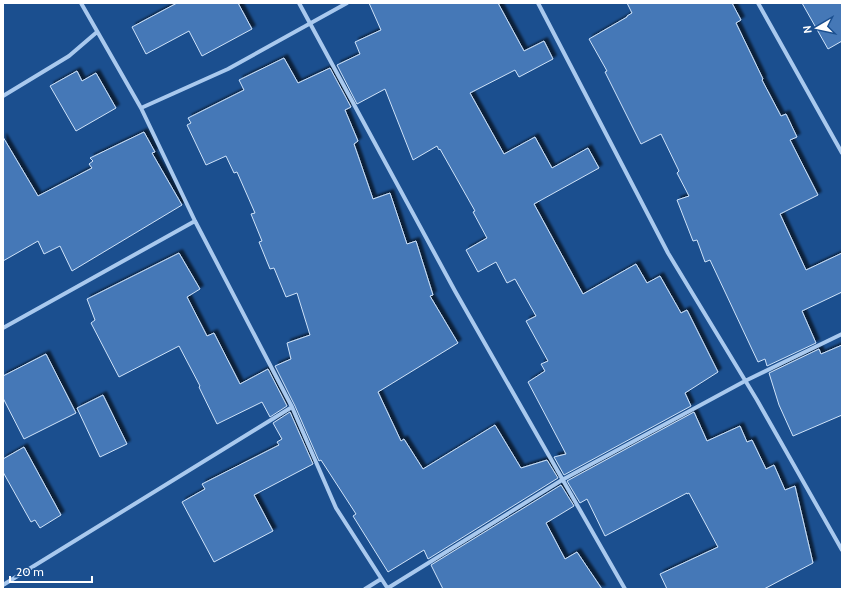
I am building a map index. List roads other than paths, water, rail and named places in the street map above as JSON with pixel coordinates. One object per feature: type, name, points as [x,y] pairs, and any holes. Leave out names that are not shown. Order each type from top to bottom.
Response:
[{"type":"street","points":[[81,3],[141,108],[195,221],[292,406],[336,508],[388,588],[562,480],[745,381],[842,334]]},
{"type":"street","points":[[299,3],[455,291],[625,589]]},
{"type":"street","points":[[141,108],[228,69],[347,3]]},
{"type":"street","points":[[538,3],[668,253],[757,400],[842,550]]},
{"type":"street","points":[[758,3],[842,153]]},
{"type":"street","points":[[3,96],[69,56],[97,32]]},
{"type":"street","points":[[3,328],[195,221]]},
{"type":"street","points":[[3,585],[292,406]]},
{"type":"street","points":[[365,589],[381,579]]}]
